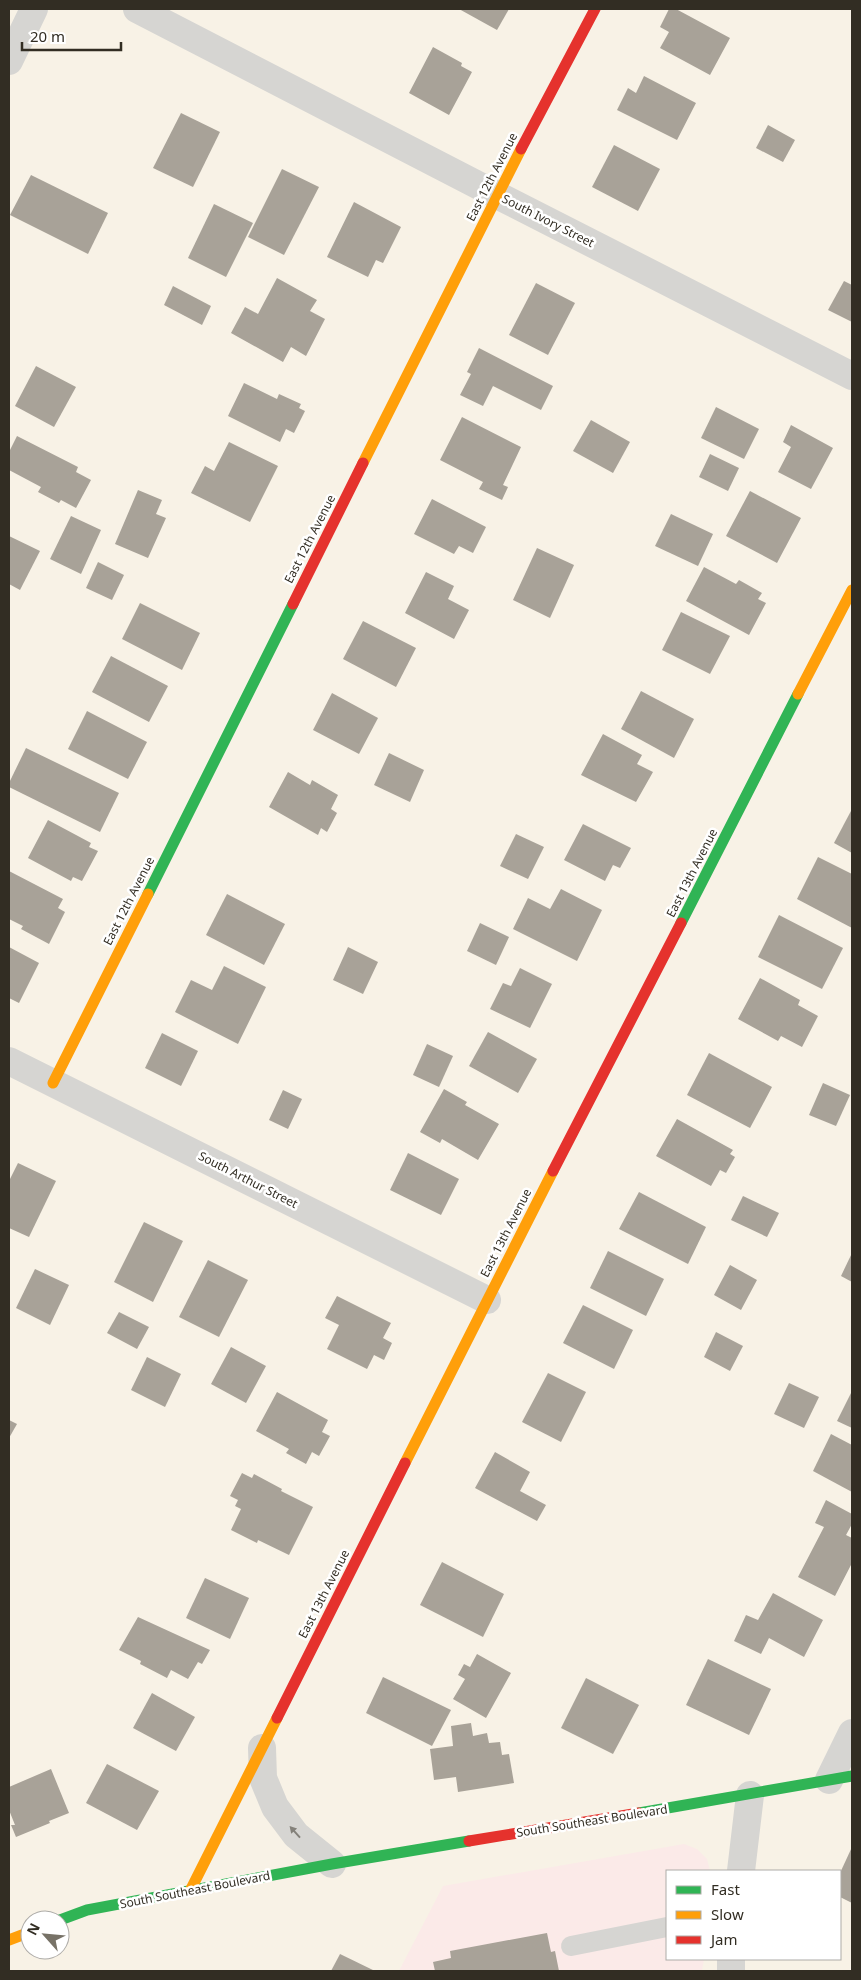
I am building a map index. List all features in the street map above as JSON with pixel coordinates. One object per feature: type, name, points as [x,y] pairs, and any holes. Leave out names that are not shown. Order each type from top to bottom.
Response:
[{"type":"street","points":[[9,61],[34,9]]},
{"type":"street","name":"South Ivory Street","points":[[137,9],[852,376]]},
{"type":"street","name":"East 12th Avenue","points":[[53,1083],[497,195],[595,9]]},
{"type":"street","name":"East 13th Avenue","points":[[190,1891],[487,1300],[852,590]]},
{"type":"street","name":"South Arthur Street","points":[[9,1061],[487,1300]]},
{"type":"street","points":[[840,1778],[852,1733]]},
{"type":"street","points":[[262,1748],[263,1778],[274,1807],[296,1835],[332,1864]]},
{"type":"street","name":"South Southeast Boulevard","points":[[70,1916],[87,1910],[332,1864],[750,1795],[840,1778]]},
{"type":"street","points":[[741,1870],[750,1795]]},
{"type":"lane","points":[[571,1946],[666,1926]]},
{"type":"shaded area","points":[[684,1844],[697,1849],[707,1859],[710,1870],[666,1870],[666,1960],[704,1960],[702,1971],[399,1971],[443,1886]]},
{"type":"building","points":[[459,9],[509,9],[497,30]]},
{"type":"building","points":[[669,9],[676,9],[730,38],[710,75],[660,48],[669,32],[660,27]]},
{"type":"building","points":[[433,47],[462,63],[461,66],[472,72],[449,115],[409,93]]},
{"type":"building","points":[[644,76],[696,103],[677,140],[617,110],[628,88],[636,93]]},
{"type":"building","points":[[181,113],[220,132],[193,187],[153,168]]},
{"type":"building","points":[[768,125],[795,140],[783,162],[756,148]]},
{"type":"building","points":[[614,145],[660,169],[638,211],[592,187]]},
{"type":"building","points":[[282,169],[319,187],[284,255],[248,237]]},
{"type":"building","points":[[31,175],[108,213],[88,254],[10,215]]},
{"type":"building","points":[[354,202],[401,227],[383,263],[376,260],[368,277],[327,257]]},
{"type":"building","points":[[214,204],[253,223],[226,277],[188,258]]},
{"type":"building","points":[[277,278],[317,300],[310,311],[325,319],[306,356],[291,347],[283,362],[231,333],[245,307],[258,314]]},
{"type":"building","points":[[844,281],[852,285],[852,322],[828,310]]},
{"type":"building","points":[[536,283],[575,303],[548,355],[509,335]]},
{"type":"building","points":[[173,286],[211,306],[202,325],[164,305]]},
{"type":"building","points":[[479,348],[553,386],[541,410],[493,386],[483,406],[460,395],[471,374],[467,372]]},
{"type":"building","points":[[36,366],[76,387],[54,427],[15,406]]},
{"type":"building","points":[[244,383],[277,399],[279,394],[301,404],[299,408],[305,411],[294,433],[286,429],[280,442],[228,416]]},
{"type":"building","points":[[716,407],[759,429],[744,459],[701,438]]},
{"type":"building","points":[[462,417],[521,447],[503,485],[508,487],[502,500],[479,489],[483,482],[440,460]]},
{"type":"building","points":[[591,420],[630,442],[613,473],[573,451]]},
{"type":"building","points":[[791,425],[833,448],[811,489],[778,472],[791,447],[783,442]]},
{"type":"building","points":[[17,436],[78,467],[76,472],[91,480],[76,508],[61,500],[59,503],[38,492],[41,487],[9,470],[9,452]]},
{"type":"building","points":[[229,442],[278,466],[250,522],[191,493],[205,466],[214,471]]},
{"type":"building","points":[[710,454],[739,468],[728,491],[699,477]]},
{"type":"building","points":[[138,490],[162,500],[156,514],[166,518],[148,558],[115,544]]},
{"type":"building","points":[[750,491],[801,518],[777,563],[726,536]]},
{"type":"building","points":[[432,499],[486,527],[473,553],[459,546],[454,554],[414,534]]},
{"type":"building","points":[[671,514],[713,534],[698,566],[655,546]]},
{"type":"building","points":[[71,516],[101,530],[81,574],[50,559]]},
{"type":"building","points":[[9,536],[40,551],[20,590],[9,584]]},
{"type":"building","points":[[537,548],[574,565],[550,618],[513,600]]},
{"type":"building","points":[[98,562],[124,575],[112,600],[86,588]]},
{"type":"building","points":[[704,567],[736,584],[739,580],[762,593],[758,599],[766,603],[749,635],[686,601]]},
{"type":"building","points":[[426,572],[454,586],[448,599],[469,610],[454,639],[405,613]]},
{"type":"building","points":[[140,603],[200,633],[182,670],[122,639]]},
{"type":"building","points":[[681,612],[730,636],[710,674],[662,650]]},
{"type":"building","points":[[363,621],[416,648],[396,687],[343,659]]},
{"type":"building","points":[[111,656],[168,686],[149,722],[92,692]]},
{"type":"building","points":[[641,691],[694,719],[674,758],[621,729]]},
{"type":"building","points":[[332,693],[378,718],[359,754],[313,730]]},
{"type":"building","points":[[87,711],[147,742],[128,779],[68,749]]},
{"type":"building","points":[[603,734],[642,755],[637,764],[653,772],[636,802],[581,775]]},
{"type":"building","points":[[26,748],[119,793],[100,832],[9,787],[9,783]]},
{"type":"building","points":[[389,753],[424,770],[410,802],[374,785]]},
{"type":"building","points":[[288,772],[310,785],[312,780],[338,795],[331,809],[337,813],[327,832],[321,828],[318,835],[269,807]]},
{"type":"building","points":[[852,809],[852,853],[834,843]]},
{"type":"building","points":[[48,820],[91,843],[89,847],[98,851],[82,881],[73,877],[71,881],[28,858]]},
{"type":"building","points":[[583,824],[631,848],[620,868],[613,865],[605,881],[564,860]]},
{"type":"building","points":[[516,834],[544,847],[528,879],[500,866]]},
{"type":"building","points":[[818,857],[852,874],[852,928],[797,899]]},
{"type":"building","points":[[9,871],[63,899],[58,908],[65,912],[49,944],[21,929],[23,926],[9,919]]},
{"type":"building","points":[[561,889],[602,910],[577,961],[513,929],[528,898],[550,909]]},
{"type":"building","points":[[227,894],[285,924],[264,965],[206,935]]},
{"type":"building","points":[[779,915],[843,948],[822,989],[758,957]]},
{"type":"building","points":[[480,923],[509,937],[496,965],[467,951]]},
{"type":"building","points":[[9,947],[39,963],[19,1003],[9,998]]},
{"type":"building","points":[[348,947],[378,962],[363,994],[333,980]]},
{"type":"building","points":[[224,966],[266,987],[238,1044],[175,1012],[191,980],[212,990]]},
{"type":"building","points":[[520,968],[552,984],[530,1028],[490,1009],[503,983],[511,986]]},
{"type":"building","points":[[760,978],[800,1000],[798,1005],[818,1016],[802,1047],[781,1036],[778,1041],[738,1019]]},
{"type":"building","points":[[488,1032],[537,1059],[518,1093],[469,1066]]},
{"type":"building","points":[[162,1033],[198,1051],[181,1086],[145,1068]]},
{"type":"building","points":[[427,1044],[453,1056],[439,1087],[413,1075]]},
{"type":"building","points":[[709,1053],[772,1087],[750,1128],[687,1095]]},
{"type":"building","points":[[823,1083],[850,1095],[836,1126],[809,1115]]},
{"type":"building","points":[[444,1089],[467,1102],[465,1105],[499,1124],[478,1160],[442,1139],[440,1143],[420,1132]]},
{"type":"building","points":[[283,1090],[302,1099],[288,1129],[269,1120]]},
{"type":"building","points":[[677,1119],[733,1150],[730,1154],[735,1157],[726,1173],[720,1170],[711,1186],[656,1156]]},
{"type":"building","points":[[408,1153],[459,1179],[441,1215],[390,1190]]},
{"type":"building","points":[[18,1163],[56,1181],[29,1237],[9,1228],[9,1181]]},
{"type":"building","points":[[639,1192],[706,1227],[688,1264],[619,1229]]},
{"type":"building","points":[[743,1196],[779,1213],[767,1237],[731,1220]]},
{"type":"building","points":[[144,1222],[183,1241],[153,1302],[114,1282]]},
{"type":"building","points":[[608,1251],[664,1279],[646,1316],[590,1288]]},
{"type":"building","points":[[852,1253],[852,1282],[841,1276]]},
{"type":"building","points":[[208,1260],[248,1280],[219,1337],[179,1317]]},
{"type":"building","points":[[730,1265],[757,1280],[741,1310],[714,1295]]},
{"type":"building","points":[[35,1269],[69,1285],[50,1325],[16,1308]]},
{"type":"building","points":[[337,1296],[391,1323],[383,1338],[392,1343],[384,1360],[374,1355],[367,1369],[327,1349],[339,1325],[325,1318]]},
{"type":"building","points":[[583,1305],[633,1330],[614,1369],[563,1343]]},
{"type":"building","points":[[119,1312],[149,1327],[137,1349],[107,1333]]},
{"type":"building","points":[[716,1332],[743,1346],[730,1371],[704,1357]]},
{"type":"building","points":[[231,1347],[266,1366],[246,1403],[211,1384]]},
{"type":"building","points":[[147,1357],[181,1374],[165,1407],[131,1390]]},
{"type":"building","points":[[548,1373],[586,1392],[561,1442],[522,1422]]},
{"type":"building","points":[[789,1383],[819,1397],[804,1428],[774,1414]]},
{"type":"building","points":[[852,1391],[852,1428],[837,1421]]},
{"type":"building","points":[[277,1392],[328,1420],[322,1432],[330,1436],[319,1456],[312,1452],[306,1464],[286,1453],[289,1449],[256,1431]]},
{"type":"building","points":[[9,1420],[17,1424],[9,1438]]},
{"type":"building","points":[[831,1434],[852,1445],[852,1492],[813,1471]]},
{"type":"building","points":[[495,1452],[530,1472],[520,1491],[546,1505],[537,1521],[475,1488]]},
{"type":"building","points":[[242,1473],[252,1478],[254,1474],[282,1489],[281,1491],[313,1507],[289,1555],[258,1540],[257,1543],[231,1530],[241,1509],[235,1506],[238,1500],[230,1496]]},
{"type":"building","points":[[826,1500],[852,1514],[852,1524],[846,1535],[852,1538],[852,1563],[835,1596],[798,1577],[824,1527],[815,1523]]},
{"type":"building","points":[[442,1562],[504,1594],[483,1637],[420,1605]]},
{"type":"building","points":[[205,1578],[249,1598],[230,1639],[186,1618]]},
{"type":"building","points":[[773,1593],[823,1620],[804,1657],[769,1638],[761,1654],[734,1641],[746,1615],[758,1620]]},
{"type":"building","points":[[138,1617],[210,1650],[202,1664],[198,1662],[188,1679],[171,1670],[167,1678],[140,1664],[141,1661],[119,1650]]},
{"type":"building","points":[[477,1654],[511,1673],[486,1718],[453,1699],[465,1679],[458,1675],[464,1664],[470,1667]]},
{"type":"building","points":[[708,1659],[771,1689],[749,1735],[686,1705]]},
{"type":"building","points":[[383,1677],[451,1710],[432,1746],[366,1713]]},
{"type":"building","points":[[586,1678],[639,1705],[613,1754],[561,1728]]},
{"type":"building","points":[[152,1693],[195,1717],[176,1751],[133,1728]]},
{"type":"building","points":[[471,1723],[473,1736],[487,1733],[489,1743],[500,1742],[502,1755],[509,1754],[514,1783],[458,1792],[456,1777],[434,1780],[430,1749],[453,1746],[451,1726]]},
{"type":"building","points":[[107,1764],[159,1791],[137,1830],[86,1803]]},
{"type":"building","points":[[51,1769],[69,1813],[16,1837],[11,1825],[15,1825],[9,1810],[9,1787]]},
{"type":"building","points":[[852,1847],[852,1903],[841,1898],[841,1871]]},
{"type":"building","points":[[547,1933],[551,1952],[555,1951],[559,1971],[435,1971],[433,1962],[451,1958],[450,1951]]},
{"type":"building","points":[[340,1954],[375,1971],[331,1971]]},
{"type":"traffic: fast","points":[[148,894],[293,604]]},
{"type":"traffic: fast","points":[[681,923],[798,694]]},
{"type":"traffic: fast","points":[[639,1813],[852,1776]]},
{"type":"traffic: fast","points":[[70,1916],[87,1910],[332,1864],[469,1841]]},
{"type":"traffic: slow","points":[[363,463],[521,149]]},
{"type":"traffic: slow","points":[[798,694],[852,590]]},
{"type":"traffic: slow","points":[[53,1083],[148,894]]},
{"type":"traffic: slow","points":[[405,1463],[553,1171]]},
{"type":"traffic: slow","points":[[190,1891],[277,1718]]},
{"type":"traffic: slow","points":[[9,1940],[20,1936]]},
{"type":"traffic: jam","points":[[521,149],[595,9]]},
{"type":"traffic: jam","points":[[293,604],[363,463]]},
{"type":"traffic: jam","points":[[553,1171],[681,923]]},
{"type":"traffic: jam","points":[[277,1718],[405,1463]]},
{"type":"traffic: jam","points":[[469,1841],[639,1813]]}]
